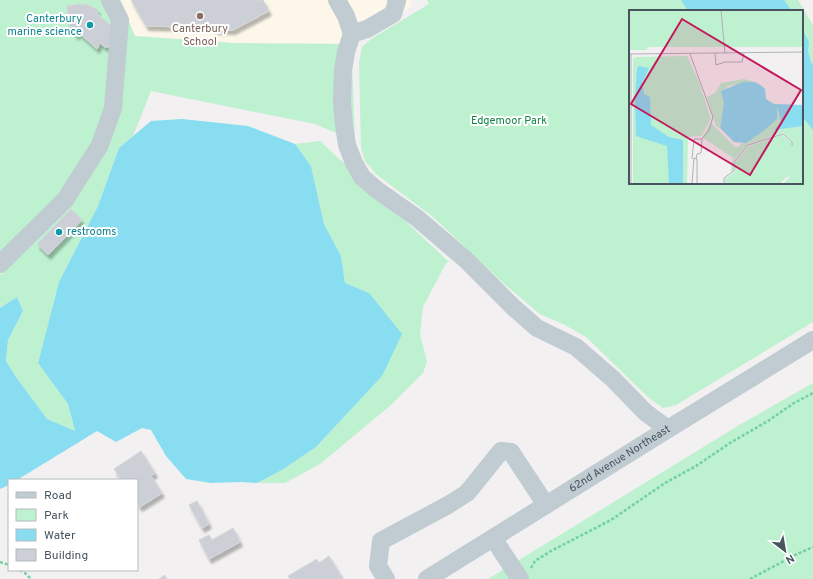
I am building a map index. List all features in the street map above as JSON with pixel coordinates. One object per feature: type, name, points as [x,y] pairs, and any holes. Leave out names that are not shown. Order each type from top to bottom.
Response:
[{"type":"street","points":[[0,264],[65,200],[100,145],[113,108],[120,20],[110,0]]},
{"type":"street","points":[[337,0],[346,16],[352,34],[343,70],[342,102],[344,126],[347,145],[354,164],[362,177],[376,190],[417,218],[465,259],[513,307],[537,328],[576,347],[613,379],[645,412],[668,429]]},
{"type":"street","points":[[352,34],[367,29],[393,14],[396,0]]},
{"type":"street","name":"62nd Avenue Northeast","points":[[427,579],[813,340]]},
{"type":"street","points":[[386,579],[378,566],[381,541],[448,505],[466,493],[501,451],[511,452],[546,506]]},
{"type":"street","points":[[493,538],[525,574]]},
{"type":"path","points":[[525,574],[535,561],[551,551],[611,520],[665,483],[696,466],[794,403],[813,393]]},
{"type":"path","points":[[750,579],[813,547]]},
{"type":"path","points":[[22,571],[31,579]]},
{"type":"shaded area","points":[[120,0],[411,0],[411,7],[367,33],[357,43],[353,44],[234,43],[135,36]]},
{"type":"green space","points":[[0,0],[102,0],[113,21],[106,105],[93,141],[59,195],[0,256]]},
{"type":"green space","points":[[117,0],[120,0],[135,36],[234,43],[353,44],[352,62],[355,141],[315,124],[151,91],[133,136],[119,148],[98,206],[59,282],[38,363],[68,404],[75,432],[47,419],[6,361],[8,340],[23,311],[17,297],[0,308],[0,275],[70,206],[106,150]]},
{"type":"green space","name":"Edgemoor Park","points":[[427,0],[798,0],[813,25],[813,322],[676,405],[663,408],[649,398],[586,337],[565,325],[540,314],[503,283],[433,217],[376,174],[365,161],[361,148],[359,62],[362,47],[371,39],[429,4]]},
{"type":"green space","points":[[320,141],[449,262],[446,263],[423,307],[420,334],[427,362],[423,373],[392,404],[320,464],[285,483],[257,483],[282,470],[316,447],[382,376],[369,293],[345,283],[341,256],[324,224],[311,166],[295,144]]},
{"type":"green space","points":[[813,383],[813,579],[488,579],[741,424]]},
{"type":"water","points":[[681,0],[784,0],[791,10],[687,10]]},
{"type":"water","points":[[803,31],[809,42],[808,51],[813,65],[813,130],[803,117]]},
{"type":"water","points":[[182,119],[248,126],[295,144],[311,166],[324,224],[341,256],[345,283],[369,293],[402,334],[382,376],[316,447],[282,470],[257,483],[211,483],[186,479],[166,456],[151,430],[142,428],[116,442],[97,431],[19,479],[8,479],[8,485],[0,489],[0,308],[17,297],[23,311],[8,340],[6,361],[47,419],[75,431],[68,404],[38,363],[59,282],[98,206],[119,148],[151,121]]},
{"type":"building","name":"Canterbury School","points":[[131,0],[263,0],[269,11],[233,30],[214,30],[209,22],[197,28],[194,23],[187,27],[146,26]]},
{"type":"building","name":"Canterbury marine science","points":[[81,4],[88,5],[98,10],[96,13],[114,28],[116,47],[105,47],[100,43],[97,49],[79,33],[76,36],[68,22],[67,6]]},
{"type":"building","name":"restrooms","points":[[71,209],[82,220],[48,255],[37,244]]},
{"type":"building","points":[[141,451],[155,473],[151,476],[162,493],[140,507],[138,504],[138,479],[121,479],[114,469]]},
{"type":"building","points":[[197,501],[209,524],[202,528],[189,505]]},
{"type":"building","points":[[233,528],[240,542],[209,559],[199,540],[209,535],[212,540]]},
{"type":"building","points":[[329,556],[343,579],[290,579],[288,576],[317,559],[319,563]]},
{"type":"building","points":[[165,575],[167,579],[159,579]]},
{"type":"place","name":"Canterbury School","points":[[200,16]]},
{"type":"place","name":"Canterbury marine science","points":[[90,25]]},
{"type":"place","name":"restrooms","points":[[59,232]]}]
